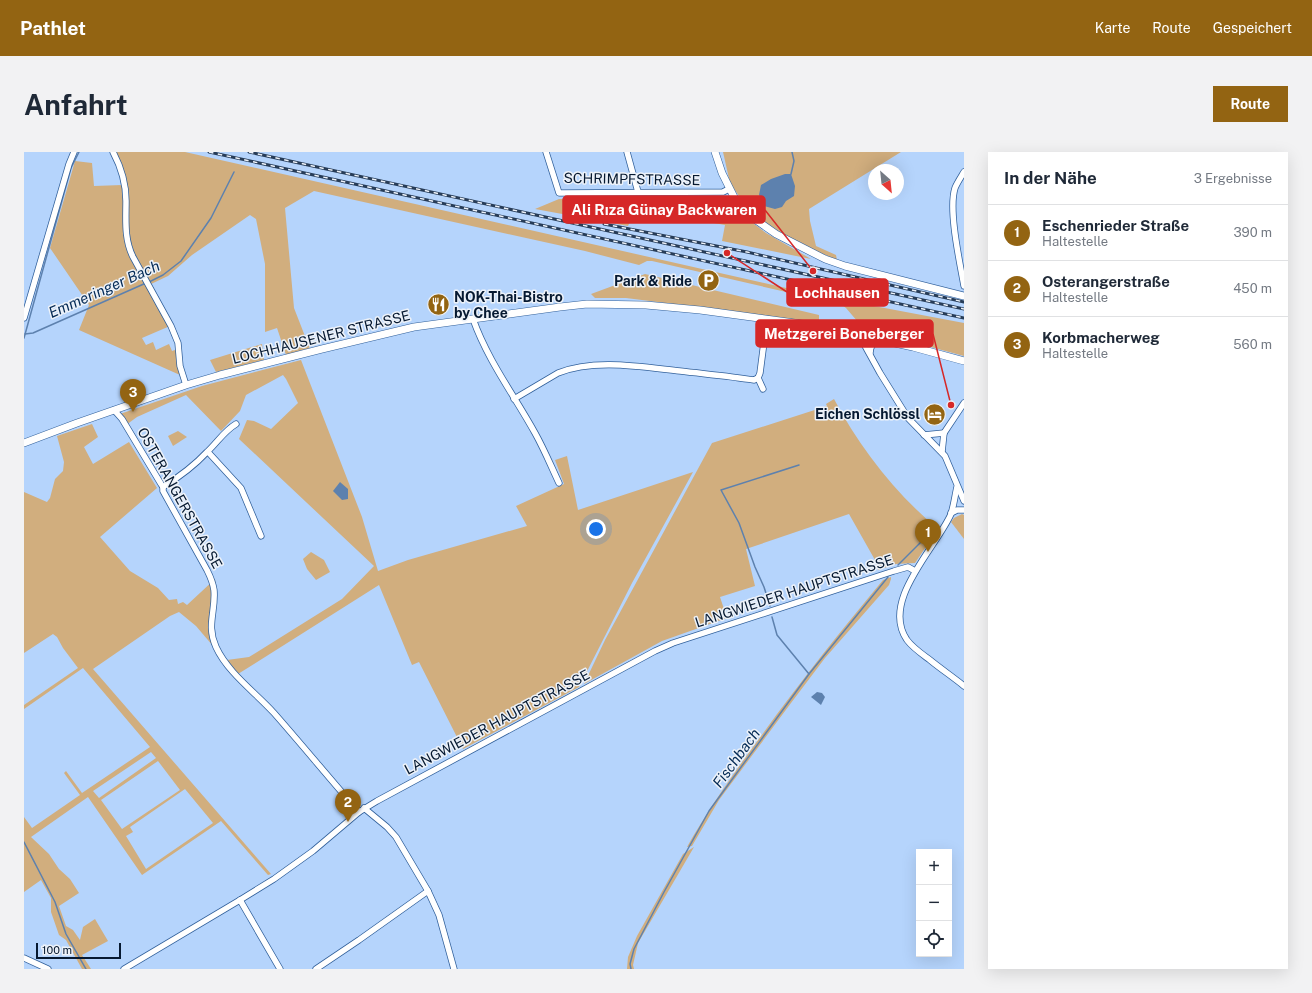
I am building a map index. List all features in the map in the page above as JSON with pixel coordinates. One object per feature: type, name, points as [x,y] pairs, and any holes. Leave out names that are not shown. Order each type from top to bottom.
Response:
[{"type":"main road","points":[[715,152],[729,189],[746,213],[776,234],[825,259],[844,266],[964,296]]},
{"type":"main road","name":"LOCHHAUSENER STRASSE","points":[[24,443],[186,385],[251,366],[407,329],[560,307],[603,304],[646,305],[700,310],[818,326],[964,361]]},
{"type":"street","points":[[24,318],[69,164],[74,152]]},
{"type":"street","points":[[113,152],[122,172],[126,193],[128,244],[171,326],[178,344],[180,366],[186,385]]},
{"type":"street","name":"SCHRIMPFSTRASSE","points":[[546,152],[558,193],[723,192],[729,189]]},
{"type":"street","points":[[627,152],[638,192]]},
{"type":"street","points":[[964,172],[955,189],[953,202],[955,233],[964,286]]},
{"type":"street","points":[[473,319],[494,367],[546,453],[559,483]]},
{"type":"street","points":[[764,389],[758,378],[760,373],[767,320]]},
{"type":"street","points":[[859,335],[880,373],[908,418],[946,456],[957,487],[964,501]]},
{"type":"street","points":[[870,353],[873,344],[881,340]]},
{"type":"street","points":[[514,399],[558,373],[581,367],[630,366],[754,380],[758,378]]},
{"type":"street","points":[[942,452],[944,433],[964,403]]},
{"type":"street","name":"OSTERANGERSTRASSE","points":[[114,410],[122,419],[163,487],[163,491],[202,559],[212,580],[214,596],[211,623],[212,634],[216,647],[236,675],[274,713],[359,812]]},
{"type":"street","points":[[163,487],[189,469],[208,452],[230,428],[236,424]]},
{"type":"street","points":[[924,435],[944,433]]},
{"type":"street","points":[[208,452],[241,488],[261,536]]},
{"type":"street","points":[[957,487],[951,513],[910,580],[902,598],[900,615],[902,630],[906,639],[913,648],[964,686]]},
{"type":"street","points":[[951,513],[957,510],[964,510]]},
{"type":"street","name":"LANGWIEDER HAUPTSTRASSE","points":[[124,969],[274,879],[313,851],[364,808],[661,648],[894,571],[908,567],[915,571]]},
{"type":"street","points":[[364,808],[387,827],[396,837],[428,891],[439,915],[454,969]]},
{"type":"street","points":[[316,969],[428,891]]},
{"type":"street","points":[[240,900],[280,969]]},
{"type":"street","points":[[24,958],[48,969]]},
{"type":"shaded area","points":[[115,152],[185,152],[826,297],[825,300],[797,293],[795,294],[652,261],[647,261],[639,265],[585,251],[314,191],[285,208],[294,308],[310,349],[286,355],[277,328],[265,332],[265,264],[256,219],[250,215],[192,255],[168,276],[149,285],[128,241],[128,203]]},
{"type":"shaded area","points":[[723,152],[901,152],[882,164],[868,164],[868,172],[809,209],[810,221],[816,246],[836,255],[837,260],[783,234],[750,212],[730,183]]},
{"type":"shaded area","points":[[75,161],[92,163],[94,186],[122,185],[124,188],[125,235],[170,326],[142,338],[146,345],[153,342],[156,350],[169,344],[172,351],[178,349],[180,375],[79,330],[89,305],[50,248]]},
{"type":"shaded area","points":[[559,199],[730,199],[744,216],[766,233],[811,259],[722,241],[725,225],[674,216],[633,215],[628,226],[535,209]]},
{"type":"shaded area","points":[[645,274],[819,315],[819,321],[816,322],[626,298],[595,298],[591,294]]},
{"type":"shaded area","points":[[837,299],[964,323],[964,356],[864,329],[846,308],[837,301]]},
{"type":"shaded area","points":[[262,344],[264,360],[216,372],[210,360]]},
{"type":"shaded area","points":[[301,360],[362,517],[378,571],[408,560],[527,526],[516,506],[564,484],[555,460],[567,456],[578,510],[693,472],[632,583],[579,687],[463,749],[419,662],[412,665],[379,585],[238,674],[259,700],[196,626],[179,612],[170,616],[93,669],[271,874],[268,875],[221,821],[142,875],[88,797],[31,837],[49,854],[59,869],[70,879],[79,893],[59,906],[66,926],[73,930],[80,940],[83,927],[95,919],[108,941],[82,955],[91,969],[82,969],[66,940],[59,935],[51,912],[51,898],[41,880],[24,892],[24,817],[32,828],[80,795],[64,773],[66,771],[82,793],[150,747],[83,668],[24,709],[24,705],[78,668],[63,648],[57,637],[53,634],[24,653],[24,492],[47,502],[50,498],[55,479],[63,471],[64,462],[57,436],[92,424],[98,437],[84,447],[93,464],[129,442],[157,488],[100,537],[130,571],[158,588],[169,600],[177,599],[178,604],[183,602],[187,605],[215,579],[216,592],[213,626],[217,644],[227,660],[249,657],[342,599],[374,566],[239,439],[247,420],[254,421],[271,429],[298,403],[283,375],[246,395],[240,411],[221,431],[186,395],[137,417],[126,425],[120,414],[202,386]],"holes":[[[151,752],[156,758],[99,798],[93,791]],[[158,761],[180,790],[122,829],[101,800]],[[185,789],[213,823],[146,869],[126,836],[133,832],[130,827]]]},
{"type":"shaded area","points":[[834,399],[855,435],[880,469],[908,501],[938,529],[915,563],[896,564],[878,570],[875,560],[849,514],[746,549],[755,586],[720,597],[727,618],[662,641],[584,684],[605,640],[712,443],[827,406],[826,404]]},
{"type":"shaded area","points":[[178,431],[187,437],[173,446],[168,436]]},
{"type":"shaded area","points":[[962,514],[964,515],[964,539],[951,522],[954,518]]},
{"type":"shaded area","points":[[311,552],[324,560],[330,572],[316,580],[307,569],[303,559]]},
{"type":"shaded area","points":[[891,577],[889,585],[825,658],[791,703],[719,800],[692,846],[687,847],[729,781],[787,701],[883,580]]},
{"type":"shaded area","points":[[694,847],[638,943],[633,965],[634,969],[627,969],[628,957],[637,936],[683,854]]},
{"type":"water","points":[[785,174],[791,174],[795,186],[794,196],[786,201],[782,207],[775,209],[764,206],[759,195],[761,185],[771,179]]},
{"type":"water","points":[[340,482],[348,489],[348,499],[342,500],[333,491]]},
{"type":"water","points":[[817,692],[822,693],[825,697],[821,705],[811,697]]},
{"type":"waterway","points":[[24,338],[71,168],[79,152]]},
{"type":"waterway","name":"Fischbach","points":[[791,174],[794,161],[792,152]]},
{"type":"waterway","name":"Emmeringer Bach","points":[[149,282],[163,275],[181,261],[211,218],[234,172]]},
{"type":"waterway","name":"Emmeringer Bach","points":[[25,334],[33,333],[146,283]]},
{"type":"waterway","name":"Fischbach","points":[[770,606],[739,523],[721,490],[799,465]]},
{"type":"waterway","name":"Fischbach","points":[[898,565],[928,535]]},
{"type":"waterway","name":"Fischbach","points":[[631,969],[630,964],[634,949],[709,811],[809,674],[888,577]]},
{"type":"waterway","points":[[772,617],[777,635],[809,674]]},
{"type":"waterway","points":[[24,842],[55,902],[66,934],[86,969]]},
{"type":"railway","points":[[209,152],[964,318]]},
{"type":"railway","points":[[249,152],[964,309]]},
{"type":"railway","points":[[604,224],[747,252],[964,302]]},
{"type":"place","name":"Lochhausen","points":[[727,253]]},
{"type":"place","name":"Ali Rıza Günay Backwaren","points":[[813,271]]},
{"type":"place","name":"Park & Ride","points":[[708,281]]},
{"type":"place","name":"NOK-Thai-Bistro by Chee","points":[[439,305]]},
{"type":"place","name":"Metzgerei Boneberger","points":[[951,405]]},
{"type":"place","name":"Korbmacherweg","points":[[133,412]]},
{"type":"place","name":"Eichen Schlössl","points":[[935,414]]},
{"type":"place","name":"Eschenrieder Straße","points":[[928,552]]},
{"type":"place","name":"Osterangerstraße","points":[[348,822]]}]
